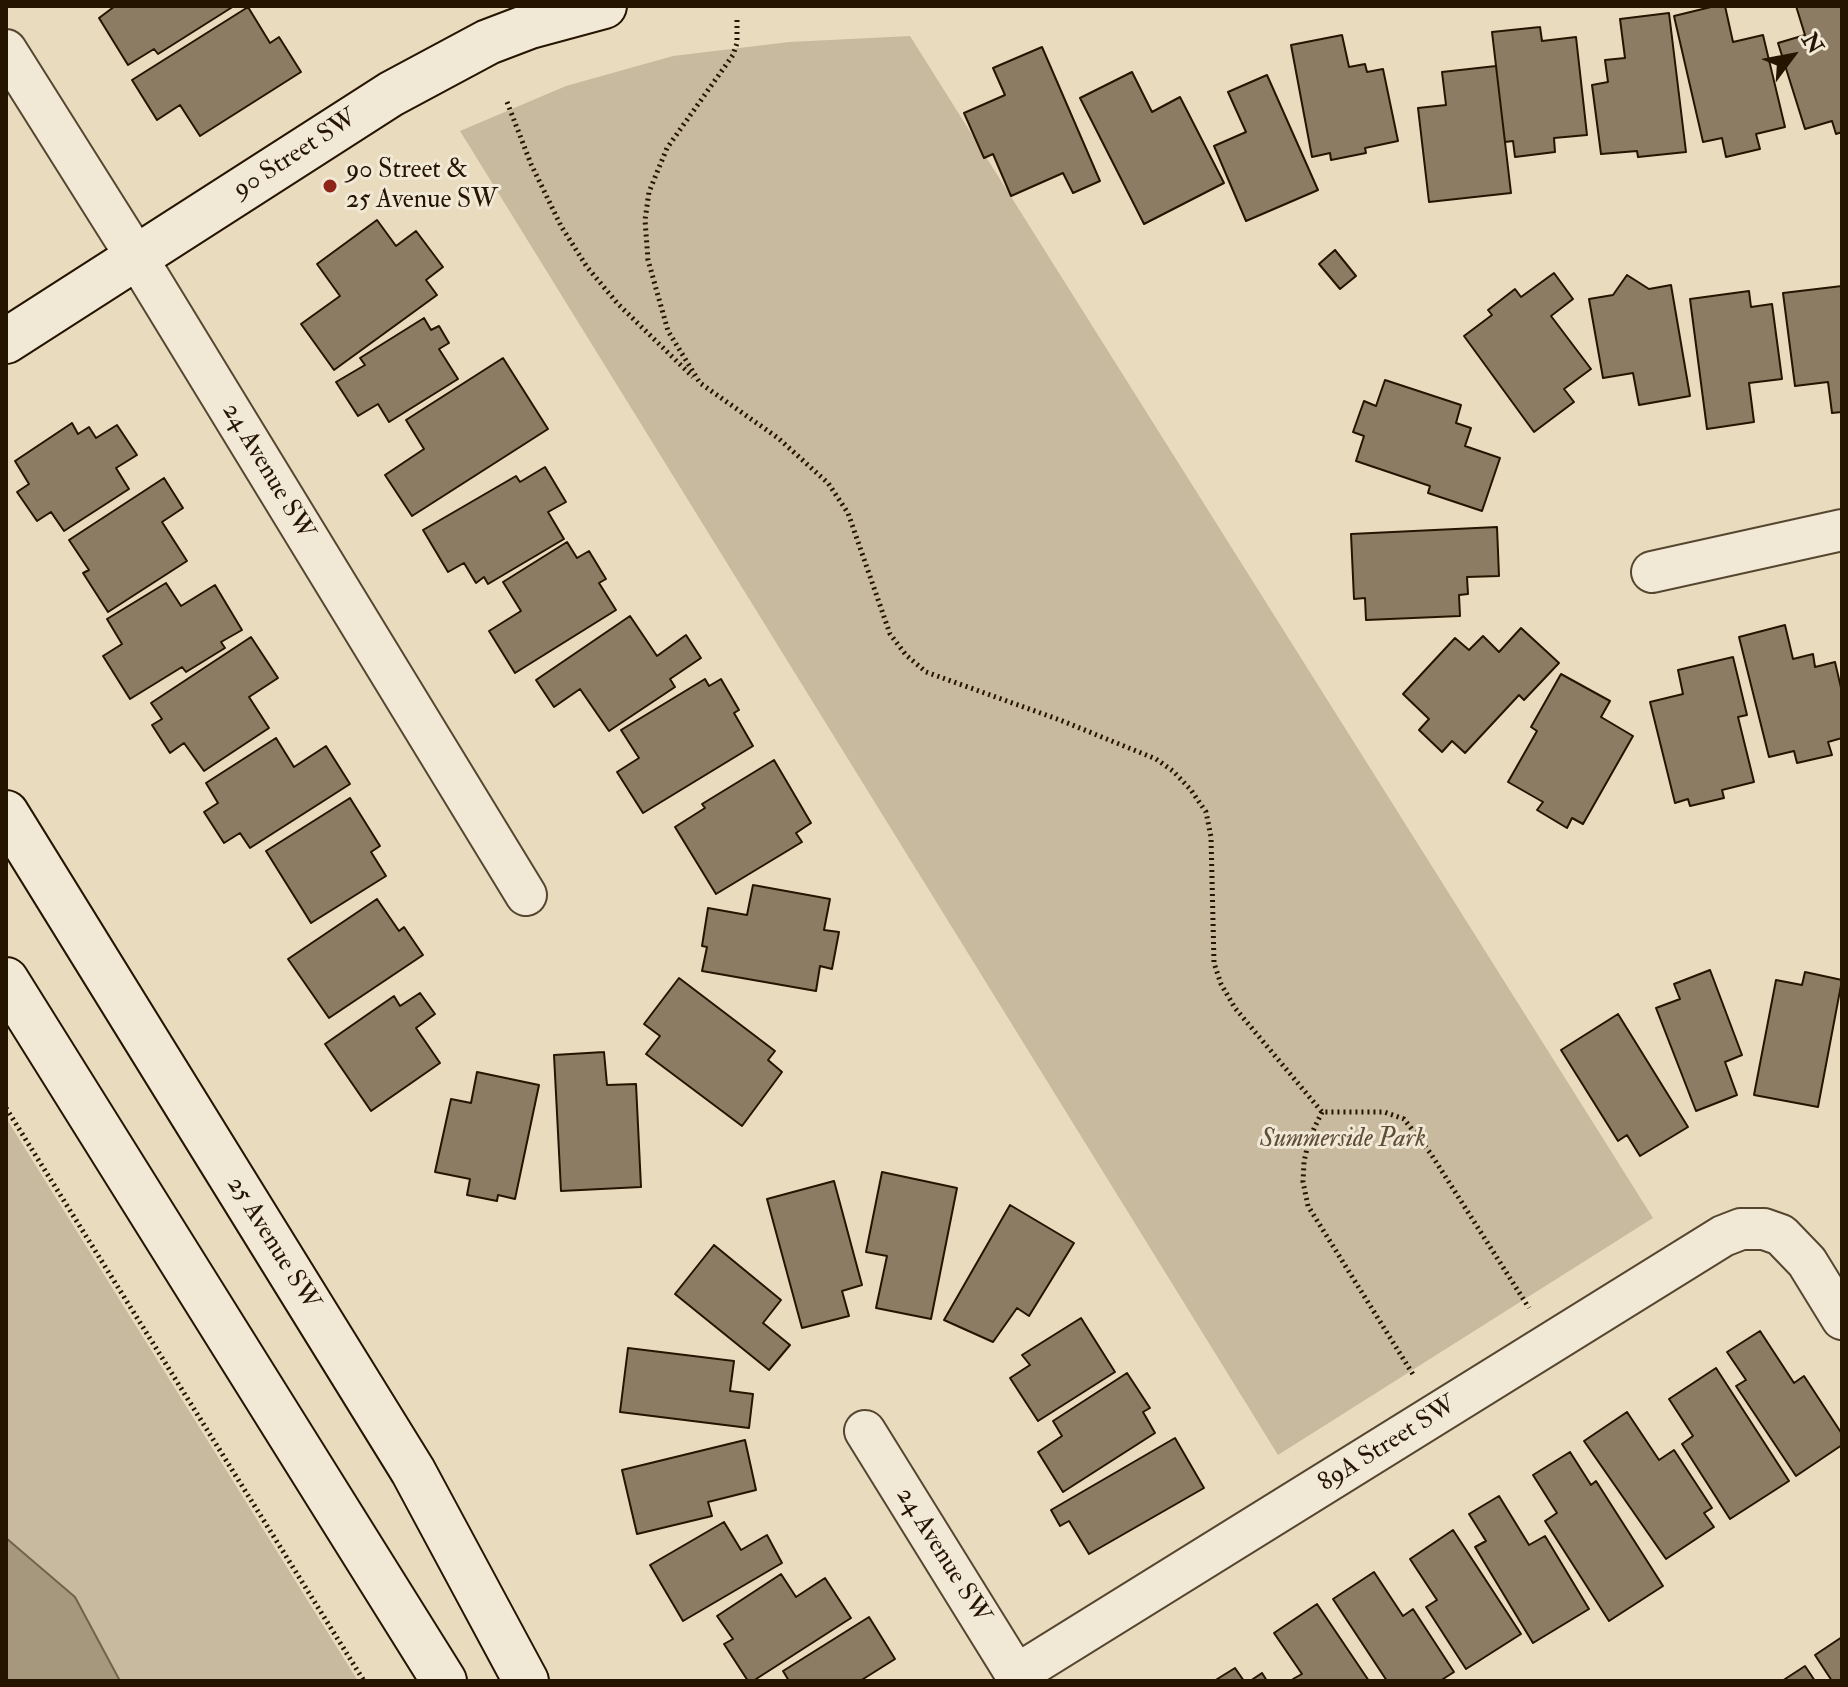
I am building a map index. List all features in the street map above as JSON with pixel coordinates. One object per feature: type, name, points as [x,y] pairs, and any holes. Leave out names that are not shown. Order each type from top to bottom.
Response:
[{"type":"main road","name":"90 Street SW","points":[[6,341],[391,94],[488,42],[530,26],[604,6]]},
{"type":"main road","name":"25 Avenue SW","points":[[6,813],[413,1471],[526,1681]]},
{"type":"main road","points":[[6,980],[444,1681]]},
{"type":"street","name":"24 Avenue SW","points":[[6,50],[137,258],[526,895]]},
{"type":"street","points":[[1652,572],[1842,530]]},
{"type":"street","name":"89A Street SW","points":[[1018,1678],[1701,1248],[1741,1229],[1764,1229],[1781,1235],[1792,1244],[1807,1262],[1842,1319]]},
{"type":"street","name":"24 Avenue SW","points":[[865,1431],[1018,1678]]},
{"type":"path","points":[[700,383],[668,331],[648,260],[645,220],[649,192],[667,148],[733,55],[737,43],[737,20]]},
{"type":"path","points":[[507,102],[531,164],[561,226],[587,267],[618,304],[700,383],[778,438],[828,483],[848,513],[890,634],[906,655],[926,672],[1060,720],[1156,759],[1191,790],[1206,812],[1211,837],[1214,963],[1221,984],[1235,1008],[1322,1112]]},
{"type":"path","points":[[6,1108],[364,1681]]},
{"type":"path","points":[[1322,1112],[1384,1112],[1404,1119],[1431,1154],[1551,1343]]},
{"type":"path","points":[[1322,1112],[1309,1139],[1304,1162],[1303,1182],[1308,1206],[1438,1414]]},
{"type":"green space","name":"Summerside Park","points":[[910,36],[1653,1218],[1278,1455],[460,131],[566,86],[673,56],[789,42]]},
{"type":"green space","points":[[6,1118],[358,1681],[6,1681]]},
{"type":"shaded area","points":[[6,1538],[75,1597],[120,1681],[6,1681]]},
{"type":"building","points":[[115,6],[234,6],[158,54],[154,49],[128,65],[99,18]]},
{"type":"building","points":[[1725,6],[1733,42],[1763,35],[1785,127],[1756,134],[1760,149],[1726,157],[1722,138],[1703,142],[1674,16]]},
{"type":"building","points":[[1796,6],[1842,6],[1842,132],[1836,134],[1832,121],[1805,129],[1778,43],[1805,35]]},
{"type":"building","points":[[248,7],[270,43],[279,37],[301,72],[200,136],[180,105],[157,120],[132,80]]},
{"type":"building","points":[[1669,13],[1686,152],[1638,157],[1637,151],[1601,154],[1592,85],[1608,82],[1605,60],[1625,58],[1620,19]]},
{"type":"building","points":[[1540,27],[1542,41],[1576,37],[1587,135],[1554,138],[1555,152],[1515,157],[1513,141],[1505,142],[1492,32]]},
{"type":"building","points":[[1342,35],[1349,67],[1365,64],[1367,72],[1383,69],[1398,141],[1365,148],[1366,153],[1331,160],[1330,153],[1312,157],[1291,45]]},
{"type":"building","points":[[1042,47],[1100,181],[1073,193],[1063,173],[1011,196],[993,154],[984,158],[964,113],[1005,95],[993,68]]},
{"type":"building","points":[[1496,66],[1511,193],[1429,202],[1418,108],[1446,105],[1442,72]]},
{"type":"building","points":[[1132,72],[1152,112],[1180,97],[1224,183],[1144,224],[1080,98]]},
{"type":"building","points":[[1267,75],[1318,190],[1246,221],[1214,146],[1246,132],[1228,92]]},
{"type":"building","points":[[377,220],[396,246],[416,231],[443,267],[426,280],[437,295],[334,370],[301,324],[340,296],[317,264]]},
{"type":"building","points":[[1335,250],[1356,276],[1340,289],[1319,264]]},
{"type":"building","points":[[1554,273],[1573,299],[1551,316],[1591,369],[1564,389],[1574,402],[1534,432],[1464,336],[1492,315],[1488,310],[1515,289],[1521,297]]},
{"type":"building","points":[[1627,275],[1649,289],[1671,285],[1690,396],[1639,405],[1633,373],[1603,378],[1589,299],[1613,295]]},
{"type":"building","points":[[1842,286],[1842,412],[1832,413],[1828,382],[1795,386],[1783,293]]},
{"type":"building","points":[[1749,291],[1751,307],[1772,304],[1782,379],[1749,383],[1754,422],[1707,429],[1690,299]]},
{"type":"building","points":[[424,318],[431,330],[439,326],[449,343],[439,349],[458,379],[389,422],[378,404],[358,416],[336,382],[365,365],[360,358]]},
{"type":"building","points":[[503,358],[548,429],[412,516],[385,475],[424,449],[406,420]]},
{"type":"building","points":[[1385,380],[1461,405],[1456,423],[1471,428],[1465,446],[1500,458],[1482,511],[1428,493],[1430,486],[1356,461],[1364,436],[1353,432],[1364,401],[1376,406]]},
{"type":"building","points":[[72,423],[78,434],[89,427],[96,438],[117,425],[137,455],[116,468],[129,489],[64,531],[51,512],[37,521],[17,492],[29,484],[15,461]]},
{"type":"building","points":[[545,467],[566,502],[548,512],[564,539],[488,584],[484,577],[476,583],[464,563],[448,572],[423,530],[516,476],[520,482]]},
{"type":"building","points":[[164,478],[183,508],[162,522],[187,561],[108,612],[83,573],[89,570],[69,540]]},
{"type":"building","points":[[1497,527],[1499,576],[1467,577],[1468,594],[1459,595],[1460,616],[1366,620],[1365,598],[1354,599],[1351,534]]},
{"type":"building","points":[[567,542],[577,558],[589,551],[606,579],[599,583],[616,610],[515,673],[489,631],[521,611],[503,582]]},
{"type":"building","points":[[166,583],[181,606],[215,585],[242,630],[221,642],[225,648],[186,672],[182,667],[130,699],[103,656],[122,644],[107,619]]},
{"type":"building","points":[[630,616],[657,656],[686,635],[701,658],[670,679],[675,687],[609,731],[580,689],[554,707],[536,680]]},
{"type":"building","points":[[1785,625],[1793,659],[1813,654],[1815,667],[1835,662],[1842,692],[1842,738],[1828,742],[1832,755],[1797,763],[1794,751],[1769,757],[1739,637]]},
{"type":"building","points":[[1521,628],[1559,663],[1524,700],[1519,695],[1465,753],[1452,741],[1442,752],[1419,730],[1429,719],[1403,694],[1455,638],[1469,650],[1483,636],[1499,652]]},
{"type":"building","points":[[251,637],[278,678],[249,697],[269,728],[204,771],[184,743],[170,753],[152,725],[162,719],[151,703]]},
{"type":"building","points":[[1733,657],[1747,715],[1738,717],[1754,782],[1722,790],[1724,798],[1690,806],[1688,799],[1675,803],[1650,702],[1683,694],[1678,670]]},
{"type":"building","points":[[1561,674],[1610,701],[1601,717],[1633,736],[1583,824],[1572,818],[1567,828],[1537,810],[1543,802],[1508,782],[1537,731],[1531,727]]},
{"type":"building","points":[[705,679],[709,686],[721,679],[739,710],[734,713],[753,746],[643,813],[617,772],[639,758],[621,730]]},
{"type":"building","points":[[276,738],[294,767],[326,746],[350,784],[250,848],[240,833],[224,843],[204,812],[218,803],[206,783]]},
{"type":"building","points":[[774,760],[811,823],[796,833],[802,842],[716,894],[675,827],[705,808],[702,804]]},
{"type":"building","points":[[350,798],[380,846],[371,852],[386,876],[311,923],[266,851]]},
{"type":"building","points":[[753,885],[830,899],[824,930],[839,932],[832,969],[820,966],[816,991],[702,971],[707,947],[702,946],[708,908],[747,915]]},
{"type":"building","points":[[377,899],[399,931],[404,927],[423,955],[329,1018],[288,959]]},
{"type":"building","points":[[1710,970],[1742,1055],[1725,1062],[1737,1095],[1696,1111],[1656,1008],[1680,999],[1674,984]]},
{"type":"building","points":[[1805,972],[1842,980],[1818,1107],[1754,1095],[1776,980],[1802,985]]},
{"type":"building","points":[[679,978],[775,1051],[768,1060],[782,1072],[742,1126],[646,1054],[660,1036],[644,1024]]},
{"type":"building","points":[[420,993],[435,1014],[416,1028],[440,1063],[371,1111],[325,1044],[394,996],[400,1006]]},
{"type":"building","points":[[1618,1014],[1688,1127],[1640,1156],[1627,1135],[1618,1141],[1561,1050]]},
{"type":"building","points":[[604,1052],[607,1085],[636,1084],[641,1187],[561,1191],[554,1055]]},
{"type":"building","points":[[477,1072],[539,1085],[515,1199],[498,1195],[497,1201],[467,1195],[470,1179],[435,1172],[451,1099],[471,1103]]},
{"type":"building","points":[[882,1172],[957,1188],[931,1319],[876,1308],[887,1256],[866,1252]]},
{"type":"building","points":[[834,1181],[862,1285],[842,1291],[849,1316],[802,1328],[767,1199]]},
{"type":"building","points":[[1010,1205],[1074,1243],[1029,1316],[1017,1308],[993,1342],[944,1320]]},
{"type":"building","points":[[714,1245],[781,1300],[763,1323],[790,1345],[769,1370],[675,1294]]},
{"type":"building","points":[[1081,1318],[1115,1372],[1038,1421],[1010,1378],[1030,1365],[1022,1355]]},
{"type":"building","points":[[1760,1331],[1794,1383],[1804,1376],[1842,1434],[1842,1445],[1796,1476],[1736,1386],[1746,1380],[1727,1352]]},
{"type":"building","points":[[628,1348],[734,1361],[730,1391],[753,1394],[749,1428],[620,1412]]},
{"type":"building","points":[[1716,1368],[1789,1481],[1730,1519],[1682,1444],[1693,1436],[1669,1399]]},
{"type":"building","points":[[1127,1373],[1150,1408],[1143,1412],[1155,1433],[1063,1492],[1038,1452],[1062,1436],[1053,1421]]},
{"type":"building","points":[[1627,1412],[1659,1460],[1674,1450],[1712,1508],[1704,1513],[1714,1527],[1666,1559],[1584,1441]]},
{"type":"building","points":[[1175,1438],[1204,1488],[1089,1554],[1069,1521],[1060,1526],[1051,1510]]},
{"type":"building","points":[[745,1440],[756,1490],[708,1502],[712,1516],[637,1534],[622,1470]]},
{"type":"building","points":[[1570,1452],[1591,1485],[1596,1481],[1663,1586],[1609,1621],[1545,1521],[1557,1513],[1533,1475]]},
{"type":"building","points":[[1499,1496],[1529,1545],[1545,1536],[1589,1609],[1533,1643],[1475,1547],[1486,1541],[1469,1514]]},
{"type":"building","points":[[724,1522],[741,1550],[767,1535],[782,1563],[683,1621],[650,1565]]},
{"type":"building","points":[[1453,1530],[1521,1634],[1466,1669],[1426,1607],[1437,1600],[1410,1559]]},
{"type":"building","points":[[1374,1572],[1403,1616],[1413,1609],[1454,1672],[1440,1681],[1387,1681],[1333,1599]]},
{"type":"building","points":[[781,1574],[796,1597],[825,1578],[851,1618],[753,1681],[748,1681],[724,1644],[733,1639],[717,1616]]},
{"type":"building","points":[[1317,1604],[1369,1681],[1294,1681],[1302,1674],[1274,1633]]},
{"type":"building","points":[[869,1617],[895,1659],[860,1681],[789,1681],[783,1671]]},
{"type":"building","points":[[1842,1637],[1842,1681],[1832,1681],[1815,1655]]},
{"type":"building","points":[[1805,1666],[1815,1681],[1782,1681]]},
{"type":"building","points":[[1235,1668],[1244,1681],[1214,1681]]},
{"type":"building","points":[[1262,1673],[1267,1681],[1250,1681]]},
{"type":"place","name":"90 Street & 25 Avenue SW","points":[[330,186]]}]
